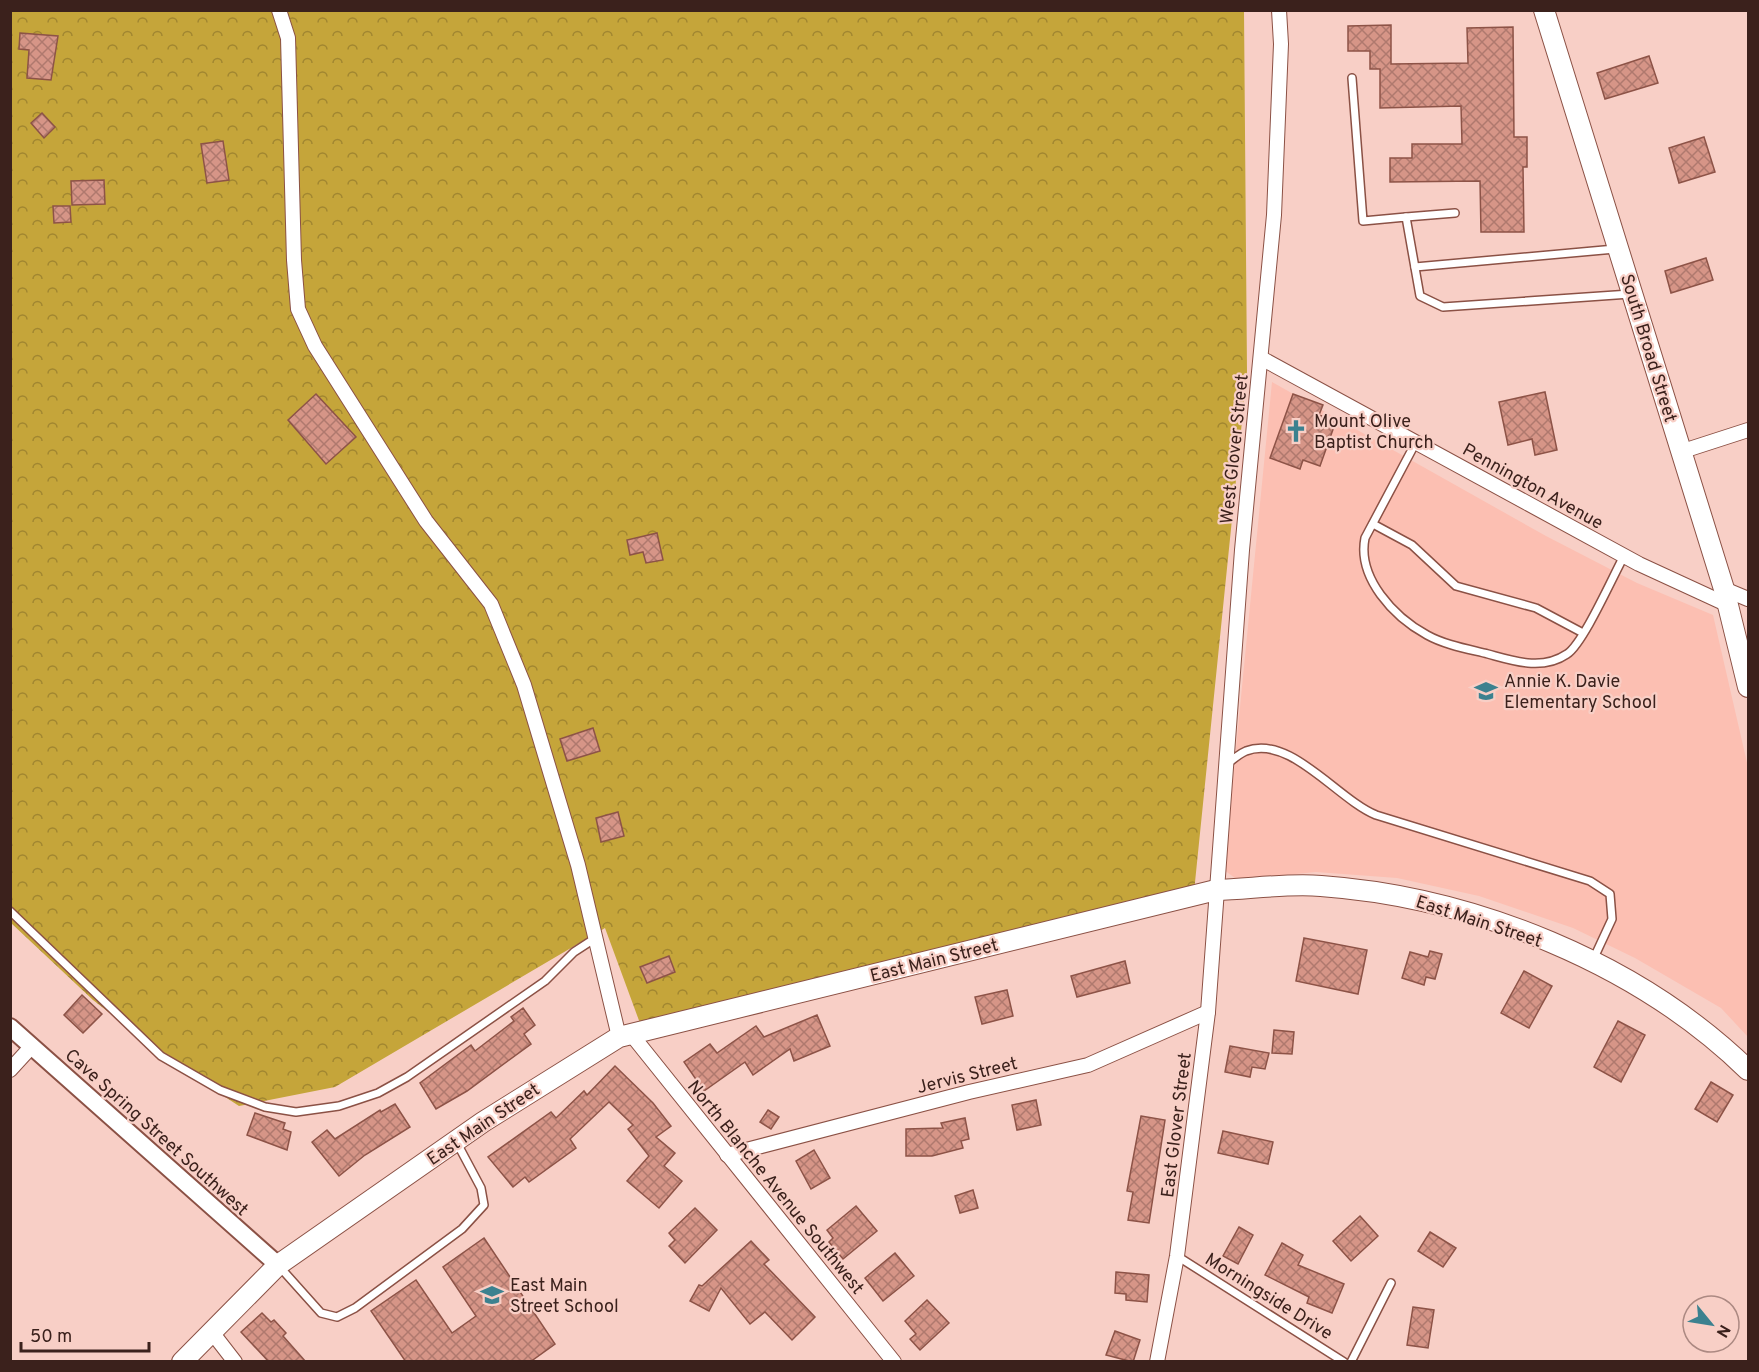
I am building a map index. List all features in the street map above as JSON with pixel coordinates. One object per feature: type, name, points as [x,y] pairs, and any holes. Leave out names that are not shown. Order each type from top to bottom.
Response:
[{"type":"main road","name":"South Broad Street","points":[[1544,10],[1726,597],[1749,687]]},
{"type":"main road","name":"East Main Street","points":[[182,1362],[278,1265],[456,1141],[599,1047],[625,1036],[1216,890],[1318,886],[1421,900],[1508,926],[1592,962],[1670,1004],[1718,1041],[1749,1070]]},
{"type":"street","points":[[279,10],[288,38],[294,260],[298,309],[315,346],[426,521],[491,604],[524,684],[578,865],[594,939],[625,1036]]},
{"type":"street","name":"West Glover Street","points":[[1216,890],[1242,550],[1274,215],[1281,44],[1279,10]]},
{"type":"street","name":"Pennington Avenue","points":[[1261,358],[1624,556],[1726,597],[1749,599]]},
{"type":"street","points":[[1680,452],[1749,430]]},
{"type":"street","name":"East Glover Street","points":[[1157,1362],[1178,1256],[1208,1012],[1216,890]]},
{"type":"street","name":"Jervis Street","points":[[727,1155],[969,1092],[1088,1065],[1208,1012]]},
{"type":"street","name":"Cave Spring Street Southwest","points":[[10,1027],[278,1265]]},
{"type":"street","name":"North Blanche Avenue Southwest","points":[[625,1036],[727,1155],[894,1362]]},
{"type":"street","points":[[10,1071],[32,1046]]},
{"type":"street","points":[[211,1331],[235,1362]]},
{"type":"lane","points":[[1352,78],[1364,221],[1455,213]]},
{"type":"lane","points":[[1406,217],[1420,296],[1443,307],[1633,294]]},
{"type":"lane","points":[[1415,267],[1619,248]]},
{"type":"lane","points":[[1416,442],[1373,524],[1362,552],[1365,568],[1393,608],[1427,635],[1520,663],[1541,664],[1569,653],[1583,633],[1624,556]]},
{"type":"lane","points":[[1373,524],[1412,545],[1456,586],[1536,608],[1583,633]]},
{"type":"lane","points":[[1226,765],[1245,751],[1265,747],[1281,751],[1299,761],[1356,806],[1376,815],[1590,881],[1610,894],[1612,920],[1592,962]]},
{"type":"lane","points":[[10,911],[161,1056],[220,1090],[265,1107],[296,1112],[339,1106],[378,1093],[407,1077],[518,1001],[545,981],[574,952],[594,939]]},
{"type":"lane","points":[[278,1265],[321,1312],[337,1317],[355,1308],[462,1229],[484,1205],[481,1188],[456,1141]]},
{"type":"lane","name":"Morningside Drive","points":[[1178,1256],[1344,1362]]},
{"type":"lane","points":[[1350,1362],[1391,1283]]},
{"type":"shaded area","name":"Annie K. Davie Elementary School","points":[[1272,382],[1546,536],[1637,583],[1713,615],[1748,767],[1748,1037],[1721,1008],[1635,958],[1573,928],[1479,896],[1397,878],[1316,872],[1246,879],[1235,878],[1224,870]]},
{"type":"green space","points":[[10,11],[1244,11],[1247,372],[1194,892],[641,1026],[605,928],[335,1087],[239,1106],[179,1067],[93,1000],[11,923]]},
{"type":"building","points":[[1391,25],[1391,64],[1468,63],[1467,28],[1513,27],[1514,137],[1527,137],[1527,167],[1523,167],[1524,232],[1481,232],[1480,181],[1390,182],[1390,158],[1412,158],[1412,144],[1462,144],[1461,106],[1380,108],[1380,69],[1370,69],[1370,51],[1348,51],[1348,26]]},
{"type":"building","points":[[20,33],[58,36],[51,80],[27,78],[29,50],[19,49]]},
{"type":"building","points":[[1649,56],[1658,83],[1605,99],[1597,73]]},
{"type":"building","points":[[42,113],[55,127],[44,138],[31,123]]},
{"type":"building","points":[[1704,137],[1715,172],[1679,183],[1669,148]]},
{"type":"building","points":[[223,141],[229,180],[207,183],[201,144]]},
{"type":"building","points":[[104,180],[105,204],[72,205],[71,181]]},
{"type":"building","points":[[53,206],[70,206],[71,222],[54,223]]},
{"type":"building","points":[[1706,258],[1713,280],[1671,293],[1665,271]]},
{"type":"building","points":[[1545,392],[1557,450],[1535,455],[1532,439],[1508,445],[1499,402]]},
{"type":"building","points":[[316,394],[356,437],[326,464],[288,420]]},
{"type":"building","name":"Mount Olive Baptist Church","points":[[1293,394],[1323,405],[1319,415],[1336,421],[1320,466],[1303,460],[1300,469],[1270,458]]},
{"type":"building","points":[[657,533],[663,560],[646,563],[643,552],[630,555],[627,540]]},
{"type":"building","points":[[593,728],[600,751],[567,761],[560,739]]},
{"type":"building","points":[[618,812],[624,836],[601,842],[596,818]]},
{"type":"building","points":[[1304,938],[1367,950],[1358,994],[1296,981]]},
{"type":"building","points":[[1430,951],[1442,954],[1435,979],[1426,977],[1424,985],[1402,978],[1410,952],[1428,957]]},
{"type":"building","points":[[669,956],[675,972],[647,983],[640,967]]},
{"type":"building","points":[[1125,961],[1130,983],[1077,997],[1071,976]]},
{"type":"building","points":[[1524,971],[1552,986],[1529,1028],[1501,1013]]},
{"type":"building","points":[[1007,990],[1013,1016],[982,1024],[975,997]]},
{"type":"building","points":[[82,995],[102,1014],[83,1033],[64,1015]]},
{"type":"building","points":[[523,1008],[535,1025],[524,1034],[531,1044],[467,1091],[436,1109],[420,1083],[471,1045],[475,1051],[514,1021],[511,1017]]},
{"type":"building","points":[[817,1015],[830,1046],[794,1061],[790,1049],[753,1075],[745,1062],[704,1091],[684,1062],[710,1044],[717,1053],[756,1026],[764,1037]]},
{"type":"building","points":[[1618,1021],[1645,1035],[1621,1082],[1594,1067]]},
{"type":"building","points":[[1274,1030],[1294,1032],[1292,1054],[1272,1053]]},
{"type":"building","points":[[1230,1046],[1269,1053],[1265,1069],[1252,1067],[1250,1077],[1225,1072]]},
{"type":"building","points":[[615,1066],[653,1103],[671,1126],[656,1137],[675,1153],[664,1166],[682,1181],[659,1208],[627,1181],[649,1156],[628,1129],[633,1125],[609,1102],[570,1139],[576,1148],[529,1182],[525,1177],[513,1187],[488,1157],[551,1112],[556,1118],[584,1091],[587,1095]]},
{"type":"building","points":[[1711,1082],[1733,1095],[1717,1122],[1695,1109]]},
{"type":"building","points":[[1036,1100],[1041,1125],[1017,1130],[1012,1105]]},
{"type":"building","points":[[395,1104],[410,1127],[365,1155],[339,1176],[312,1142],[327,1130],[335,1139],[380,1110],[381,1112]]},
{"type":"building","points":[[768,1110],[779,1117],[771,1129],[760,1122]]},
{"type":"building","points":[[255,1113],[285,1123],[283,1129],[291,1132],[287,1150],[247,1135]]},
{"type":"building","points":[[1141,1116],[1165,1120],[1149,1223],[1128,1220],[1133,1192],[1127,1191]]},
{"type":"building","points":[[965,1118],[969,1139],[961,1141],[963,1148],[932,1156],[906,1156],[906,1129],[943,1128],[941,1123]]},
{"type":"building","points":[[1223,1131],[1273,1142],[1268,1164],[1218,1153]]},
{"type":"building","points":[[814,1150],[830,1178],[811,1189],[796,1161]]},
{"type":"building","points":[[973,1190],[978,1208],[960,1213],[955,1196]]},
{"type":"building","points":[[856,1206],[877,1231],[843,1259],[829,1242],[833,1238],[827,1230]]},
{"type":"building","points":[[695,1208],[717,1230],[685,1263],[669,1246],[675,1240],[669,1233]]},
{"type":"building","points":[[1360,1216],[1378,1236],[1351,1261],[1333,1241]]},
{"type":"building","points":[[1239,1227],[1253,1235],[1238,1264],[1223,1256]]},
{"type":"building","points":[[1430,1232],[1456,1248],[1443,1267],[1418,1251]]},
{"type":"building","name":"East Main Street School","points":[[484,1238],[555,1344],[530,1362],[406,1362],[371,1311],[416,1280],[452,1333],[476,1316],[443,1267]]},
{"type":"building","points":[[751,1241],[769,1260],[764,1264],[815,1317],[792,1340],[765,1312],[750,1324],[721,1288],[709,1311],[690,1301],[699,1285],[702,1286]]},
{"type":"building","points":[[1282,1243],[1303,1255],[1298,1265],[1344,1284],[1332,1313],[1307,1303],[1309,1297],[1265,1275]]},
{"type":"building","points":[[895,1253],[914,1276],[883,1301],[865,1278]]},
{"type":"building","points":[[1116,1272],[1149,1275],[1147,1302],[1126,1300],[1126,1294],[1115,1293]]},
{"type":"building","points":[[927,1300],[949,1323],[920,1350],[910,1339],[916,1334],[905,1321]]},
{"type":"building","points":[[1413,1307],[1434,1310],[1428,1348],[1407,1345]]},
{"type":"building","points":[[262,1313],[271,1322],[274,1320],[286,1333],[283,1336],[306,1362],[269,1362],[241,1332]]},
{"type":"building","points":[[1115,1331],[1140,1340],[1133,1362],[1106,1355]]},
{"type":"place","name":"Mount Olive Baptist Church","points":[[1296,431]]},
{"type":"place","name":"Annie K. Davie Elementary School","points":[[1486,691]]},
{"type":"place","name":"East Main Street School","points":[[492,1295]]}]
